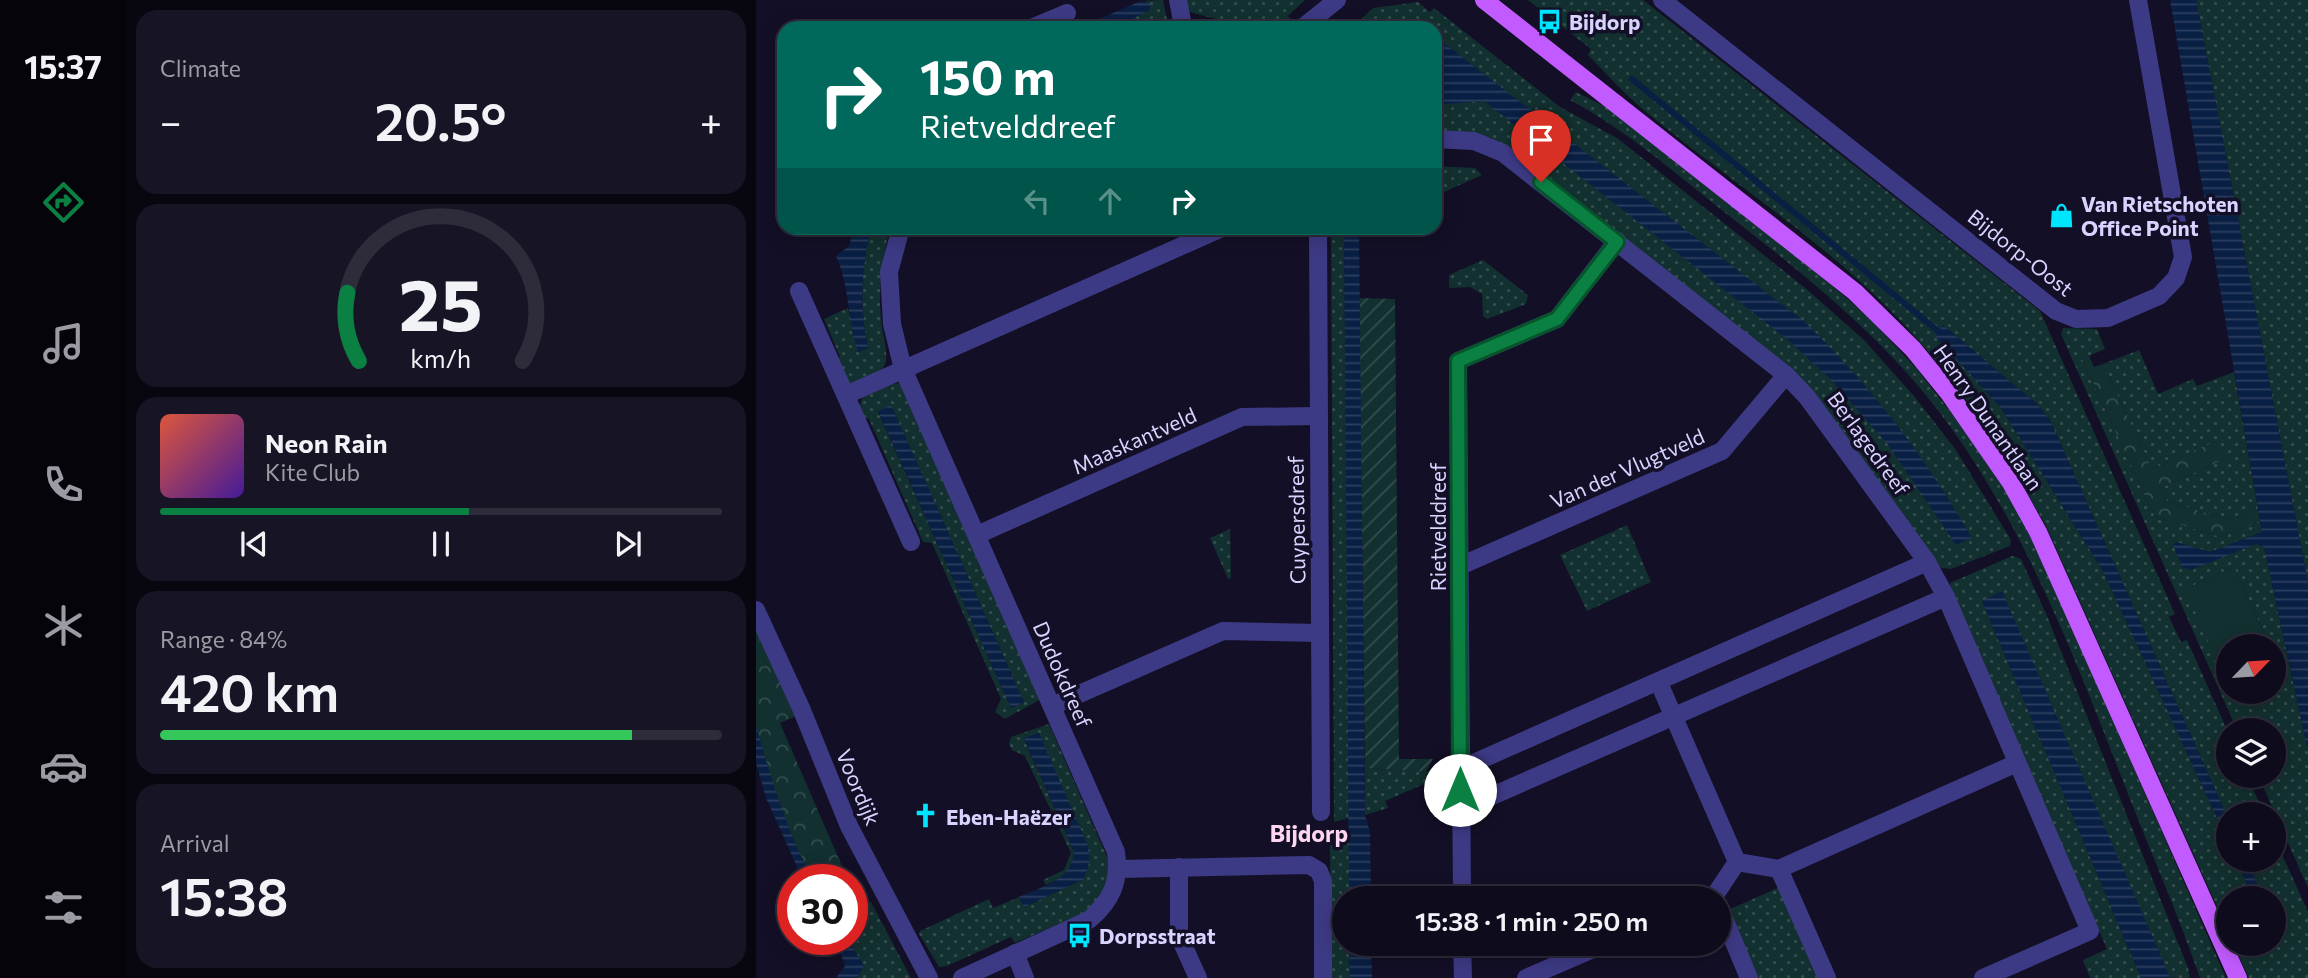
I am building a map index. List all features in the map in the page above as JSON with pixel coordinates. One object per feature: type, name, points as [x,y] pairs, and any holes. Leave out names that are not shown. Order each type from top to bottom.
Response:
[{"type":"main road","name":"Henry Dunantlaan","points":[[1484,0],[1855,292],[1913,349],[1948,392],[2011,483],[2038,531],[2238,978]]},
{"type":"street","points":[[1178,0],[1180,21]]},
{"type":"street","points":[[1308,21],[1321,0]]},
{"type":"street","points":[[1311,21],[1337,0]]},
{"type":"street","name":"Bijdorp-Oost","points":[[1662,0],[2056,311],[2076,319],[2108,318],[2159,296],[2176,278],[2183,257],[2137,0]]},
{"type":"street","points":[[1050,21],[1067,13]]},
{"type":"street","name":"Berlagedreef","points":[[1442,139],[1474,141],[1503,153],[1786,375],[1807,397],[1927,562],[1946,597],[2090,931],[1983,978]]},
{"type":"street","name":"Dudokdreef","points":[[899,235],[889,272],[892,324],[903,369],[1116,852],[1118,869]]},
{"type":"street","points":[[846,395],[1206,235]]},
{"type":"street","name":"Cuypersdreef","points":[[1318,235],[1321,812]]},
{"type":"street","name":"Rietvelddreef","points":[[1462,886],[1458,361],[1557,319],[1617,242]]},
{"type":"street","points":[[799,291],[911,542]]},
{"type":"street","name":"Van der Vlugtveld","points":[[1460,566],[1722,450],[1786,375]]},
{"type":"street","name":"Maaskantveld","points":[[977,535],[1242,417],[1317,416]]},
{"type":"street","points":[[1460,769],[1927,562]]},
{"type":"street","points":[[1460,810],[1946,597]]},
{"type":"street","name":"Voordijk","points":[[756,610],[801,708],[849,826],[929,978]]},
{"type":"street","points":[[1052,706],[1223,631],[1320,633]]},
{"type":"street","points":[[1659,683],[1737,862]]},
{"type":"street","points":[[1737,862],[1779,869],[2017,763]]},
{"type":"street","points":[[1723,886],[1737,862]]},
{"type":"street","points":[[962,978],[1089,920],[1106,905],[1118,869],[1309,865],[1319,871],[1322,881],[1323,978]]},
{"type":"street","points":[[1179,867],[1179,936],[1198,978]]},
{"type":"street","points":[[1779,869],[1827,978]]},
{"type":"street","points":[[1731,935],[1749,978]]},
{"type":"street","points":[[1016,953],[1025,978]]},
{"type":"street","points":[[1462,956],[1463,978]]},
{"type":"street","points":[[1526,978],[1577,956]]},
{"type":"green space","points":[[1163,0],[1167,21],[1122,21],[1146,1],[1141,1]]},
{"type":"green space","points":[[1185,0],[1305,0],[1288,16],[1292,21],[1226,21],[1190,12]]},
{"type":"green space","points":[[1528,0],[1643,0],[2040,311],[2175,614],[2169,617],[2181,642],[2187,640],[2222,718],[2216,718],[2216,788],[2253,788],[2259,802],[2221,802],[2050,420],[2037,404],[1943,325],[1936,336],[2001,408],[2103,571],[2216,816],[2216,872],[2242,872],[2248,886],[2216,886],[2216,904],[2047,528],[1994,440],[1932,356],[1885,305],[1828,253],[1622,91],[1588,55],[1591,49]]},
{"type":"green space","points":[[2196,0],[2308,0],[2308,583]]},
{"type":"green space","points":[[1418,2],[1430,12],[1434,8],[1560,107],[1617,138],[1804,287],[1863,339],[1913,395],[1956,450],[2011,540],[2010,546],[1951,569],[1941,568],[1812,393],[1501,144],[1442,133],[1442,21],[1359,21],[1373,8]]},
{"type":"green space","points":[[1576,92],[1606,107],[1807,264],[1866,315],[1916,368],[1964,429],[2013,502],[2050,577],[2226,978],[2200,978],[2083,680],[2040,582],[1990,488],[1929,399],[1882,347],[1832,299],[1649,152],[1570,100]]},
{"type":"green space","points":[[1442,166],[1475,168],[1482,175],[1442,193]]},
{"type":"green space","points":[[870,235],[889,235],[880,288],[886,360],[882,369],[874,376],[864,381],[847,383],[835,361],[840,357],[824,319],[848,308],[858,352],[868,348],[862,288]]},
{"type":"green space","points":[[1331,235],[1344,235],[1349,818],[1334,822]]},
{"type":"green space","points":[[1483,260],[1528,295],[1526,304],[1487,319],[1483,316],[1482,294],[1470,287],[1449,288],[1449,275]]},
{"type":"green space","points":[[1359,298],[1395,299],[1399,759],[1433,759],[1426,772],[1365,768]]},
{"type":"green space","points":[[2063,328],[2097,329],[2105,349],[2082,359],[2155,517],[2221,537],[2260,521],[2262,532],[2210,552],[2176,542],[2182,567],[2256,544],[2264,547],[2283,634],[2265,634],[2234,567],[2186,589],[2216,656],[2216,683],[2061,334]]},
{"type":"green space","points":[[2139,350],[2158,394],[2193,379],[2197,386],[2234,372],[2258,509],[2229,520],[2167,501],[2161,488],[2225,459],[2217,441],[2152,469],[2103,364]]},
{"type":"green space","points":[[2089,356],[2094,367],[2103,364],[2152,469],[2218,440],[2225,459],[2161,488],[2167,501],[2229,520],[2258,509],[2260,521],[2221,537],[2155,517],[2082,359]]},
{"type":"green space","points":[[900,383],[1041,699],[1005,719],[995,712],[1001,699],[932,543],[923,542],[869,419],[861,416],[858,410],[863,396],[887,385]],"holes":[[[891,405],[1024,702],[1011,708],[878,412]]]},
{"type":"green space","points":[[1627,525],[1651,582],[1587,611],[1560,555]]},
{"type":"green space","points":[[1230,529],[1231,578],[1228,579],[1210,538]]},
{"type":"green space","points":[[2012,556],[2021,559],[2047,616],[2190,978],[2170,978],[2002,592],[1982,601],[2141,978],[2090,978],[2083,960],[2107,949],[1950,593],[1950,583]]},
{"type":"green space","points":[[2234,567],[2265,634],[2216,634],[2216,658],[2185,589]]},
{"type":"green space","points":[[756,630],[796,716],[780,723],[841,864],[805,864],[778,806],[756,728]]},
{"type":"green space","points":[[2286,649],[2308,751],[2308,888],[2286,838],[2286,802],[2270,802],[2264,788],[2286,788],[2286,718],[2232,718],[2225,704],[2286,704]]},
{"type":"green space","points":[[1049,724],[1108,859],[1104,891],[1094,905],[1082,914],[1015,943],[1011,937],[947,966],[939,967],[919,934],[920,931],[989,899],[993,908],[1019,897],[1024,907],[1084,879],[1039,733],[1024,739],[1074,852],[1072,864],[1066,873],[1046,885],[1043,880],[1064,870],[1071,853],[1025,756],[1012,750],[1009,744],[1011,737]]},
{"type":"green space","points":[[1450,764],[1449,773],[1385,801],[1388,808],[1365,815],[1365,768],[1426,772]]},
{"type":"green space","points":[[1349,836],[1349,886],[1332,886],[1332,956],[1349,956],[1350,978],[1331,978],[1330,843]]},
{"type":"green space","points":[[2286,863],[2308,912],[2308,978],[2249,978],[2239,956],[2286,956],[2286,886],[2258,886],[2251,872],[2286,872]]},
{"type":"green space","points":[[1780,887],[1820,978],[1759,978],[1731,917],[1731,909]]},
{"type":"green space","points":[[871,902],[910,978],[857,978],[864,966],[857,955],[868,955],[868,903]]},
{"type":"water","points":[[2170,0],[2196,0],[2308,583],[2308,751],[2286,649],[2286,634],[2283,634],[2264,547],[2256,544],[2191,570],[2182,567],[2173,545],[2176,542],[2210,552],[2262,532]]},
{"type":"water","points":[[1141,1],[1150,4],[1150,10],[1128,21],[1094,21]]},
{"type":"water","points":[[1442,41],[1806,323],[1854,373],[1896,424],[1972,538],[1956,545],[1886,442],[1829,378],[1788,340],[1484,101],[1442,104]]},
{"type":"water","points":[[852,235],[870,235],[862,288],[868,348],[858,352],[844,279],[836,256],[849,246]]},
{"type":"water","points":[[1344,235],[1359,235],[1365,815],[1370,832],[1371,886],[1349,886]]},
{"type":"water","points":[[1943,325],[2037,404],[2050,420],[2221,802],[2216,802],[2216,816],[2103,571],[2001,408],[1935,336]]},
{"type":"water","points":[[891,405],[1024,702],[1011,708],[878,411]]},
{"type":"water","points":[[2002,591],[2170,978],[2141,978],[1982,601]]},
{"type":"water","points":[[756,727],[787,824],[805,864],[796,864],[766,798],[756,763]]},
{"type":"water","points":[[1039,733],[1088,846],[1090,861],[1084,879],[1024,907],[1019,897],[1062,876],[1072,862],[1074,852],[1024,738]]},
{"type":"water","points":[[2242,872],[2252,872],[2258,886],[2248,886]]},
{"type":"water","points":[[841,955],[857,955],[864,966],[857,978],[836,978],[845,966]]},
{"type":"water","points":[[1349,956],[1371,956],[1372,978],[1350,978]]},
{"type":"waterway","points":[[1632,79],[1938,331]]},
{"type":"place","name":"Bijdorp","points":[[1549,21]]},
{"type":"place","name":"Van Rietschoten Office Point","points":[[2061,215]]},
{"type":"place","name":"Eben-Haëzer","points":[[926,816]]},
{"type":"place","name":"Dorpsstraat","points":[[1079,935]]},
{"type":"district","name":"Bijdorp","points":[[1309,833]]},
{"type":"route","points":[[1460,790],[1458,361],[1557,319],[1617,242],[1541,182]]}]
